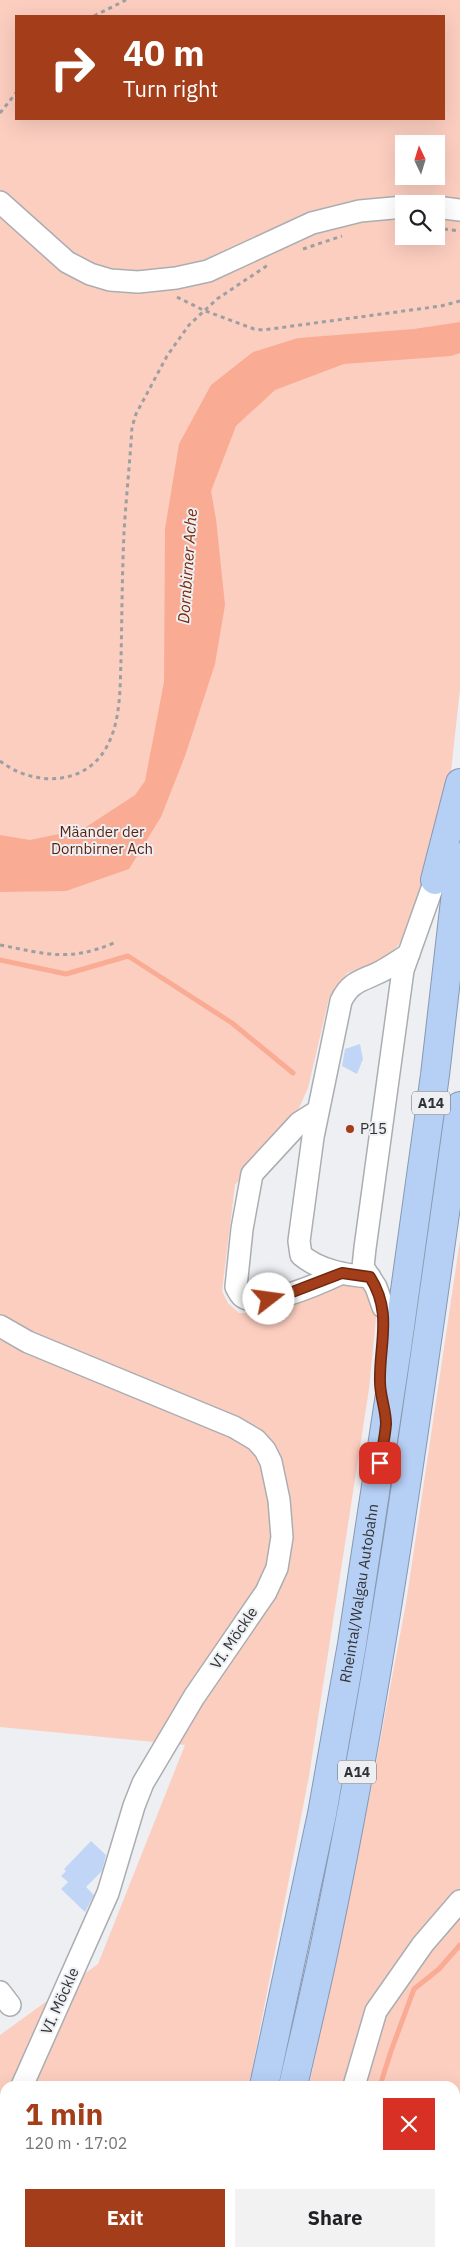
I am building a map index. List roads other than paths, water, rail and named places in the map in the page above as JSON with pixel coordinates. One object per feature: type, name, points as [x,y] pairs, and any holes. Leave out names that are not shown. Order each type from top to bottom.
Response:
[{"type":"highway","points":[[435,880],[460,783]]},
{"type":"highway","name":"Rheintal/Walgau Autobahn","points":[[265,2081],[322,1814],[352,1644],[386,1424],[435,1075],[460,857]]},
{"type":"highway","name":"Rheintal/Walgau Autobahn","points":[[294,2081],[326,1940],[343,1853],[393,1566],[460,1106]]},
{"type":"highway","points":[[383,1307],[385,1327],[380,1383],[386,1424]]},
{"type":"street","points":[[0,202],[67,262],[90,274],[110,280],[138,282],[176,278],[208,271],[312,223],[360,211],[395,208]]},
{"type":"street","points":[[445,208],[460,210]]},
{"type":"street","points":[[383,1307],[376,1287],[363,1267],[365,1248],[403,970],[435,880]]},
{"type":"street","points":[[370,1277],[342,1273],[310,1263],[301,1255],[299,1241],[313,1137],[341,1001],[347,989],[358,981],[382,971],[410,954]]},
{"type":"street","points":[[318,1111],[299,1123],[252,1174],[242,1229],[236,1287],[243,1297],[256,1301],[282,1296],[342,1273]]},
{"type":"street","name":"VI. Möckle","points":[[0,1326],[28,1342],[234,1427],[256,1440],[265,1450],[271,1462],[279,1500],[282,1537],[277,1568],[266,1592],[194,1697],[143,1783],[134,1806],[108,1893],[24,2081]]},
{"type":"street","points":[[355,2081],[376,2011],[423,1944],[460,1901]]},
{"type":"water","name":"Dornbirner Ache","points":[[460,322],[460,353],[451,356],[344,364],[275,390],[236,426],[211,491],[216,519],[225,605],[215,664],[185,756],[161,817],[129,869],[66,891],[0,892],[0,835],[30,840],[83,829],[135,795],[145,781],[164,682],[165,529],[179,444],[211,385],[253,352],[298,338],[414,329]]},
{"type":"waterway","points":[[0,960],[66,974],[128,956],[232,1023],[293,1073]]},
{"type":"waterway","points":[[382,2081],[414,1989],[439,1969],[460,1945]]},
{"type":"place","name":"P15","points":[[350,1129]]},
{"type":"park label","name":"Mäander der Dornbirner Ach","points":[[102,840]]}]
